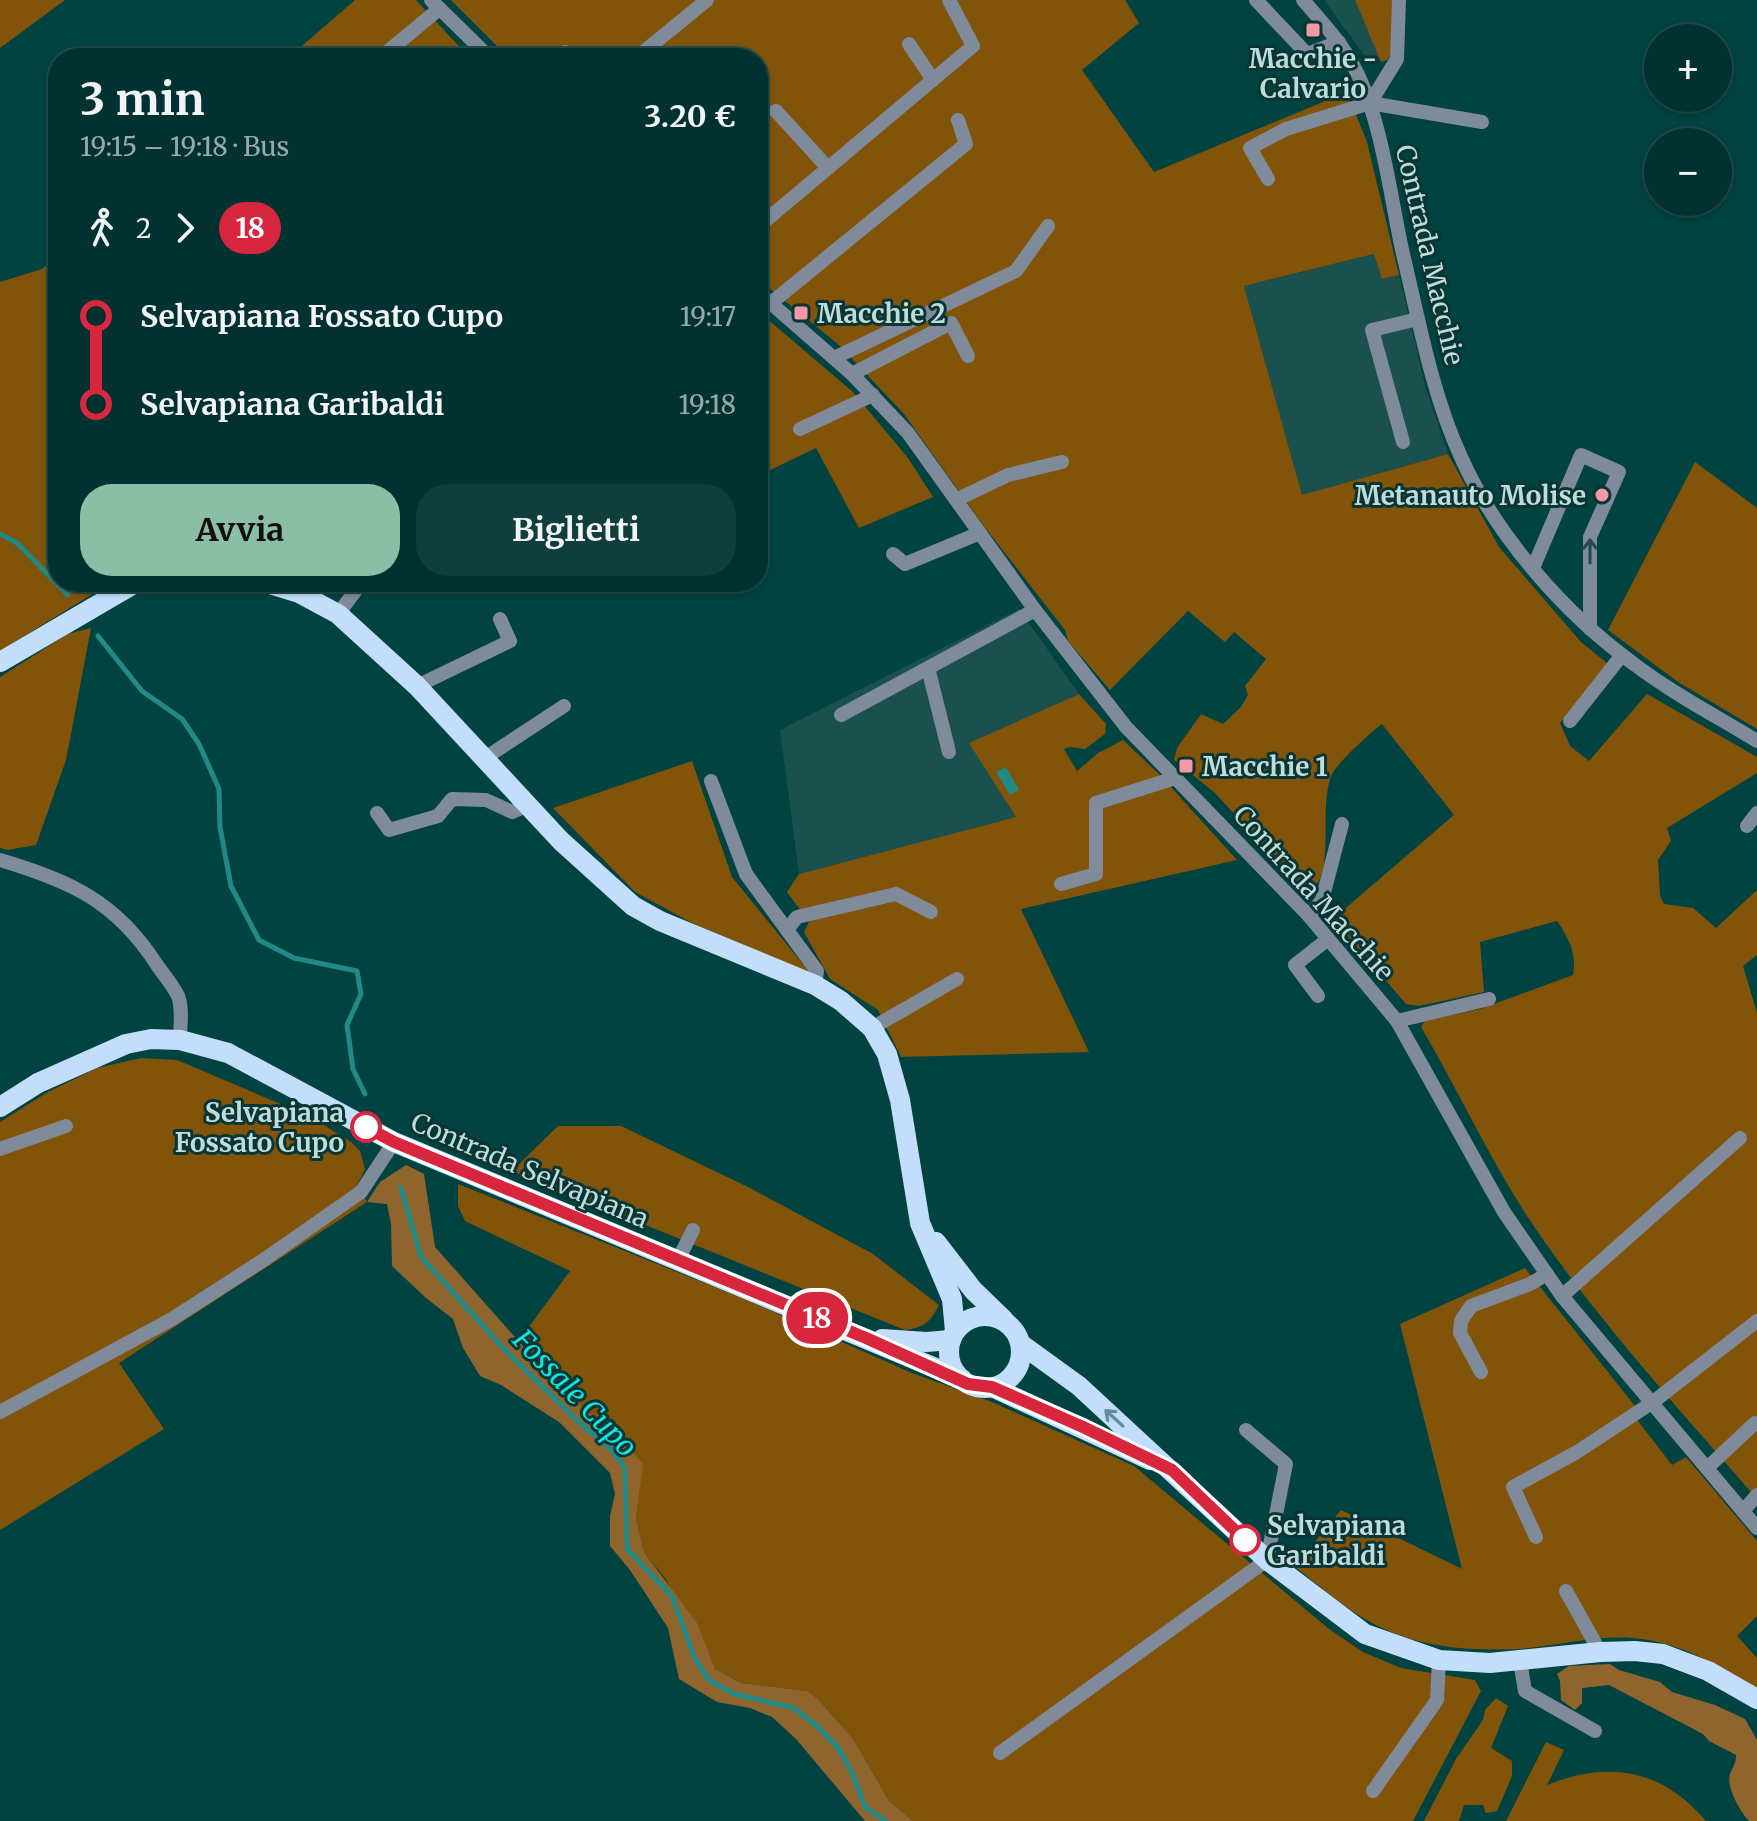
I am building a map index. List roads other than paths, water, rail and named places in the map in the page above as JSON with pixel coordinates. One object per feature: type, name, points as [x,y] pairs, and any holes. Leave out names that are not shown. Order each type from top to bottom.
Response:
[{"type":"main road","points":[[0,662],[120,592]]},
{"type":"main road","points":[[296,592],[338,614],[417,686],[561,841],[633,906],[660,921],[815,985],[841,1001],[872,1028],[887,1054],[900,1100],[920,1223],[952,1299],[950,1361],[962,1379],[976,1387],[992,1387],[1005,1382],[1016,1372],[1021,1358],[1021,1344],[1016,1332],[973,1290],[920,1223]]},
{"type":"main road","name":"Contrada Selvapiana","points":[[0,1107],[38,1083],[126,1044],[151,1039],[180,1040],[228,1053],[394,1142],[962,1379]]},
{"type":"main road","points":[[953,1335],[966,1321],[979,1316],[994,1316],[1007,1323]]},
{"type":"main road","name":"Contrada Selvapiana","points":[[866,1338],[926,1342],[953,1335]]},
{"type":"main road","points":[[1021,1344],[1079,1386],[1267,1560],[1365,1634],[1439,1660],[1490,1663],[1600,1652],[1663,1654],[1708,1671],[1757,1699]]},
{"type":"main road","points":[[992,1387],[1172,1470]]},
{"type":"street","points":[[648,48],[707,0]]},
{"type":"street","points":[[768,219],[973,46],[949,0]]},
{"type":"street","points":[[1256,0],[1307,54],[1339,42]]},
{"type":"street","name":"Contrada Macchie","points":[[1303,0],[1339,42],[1370,103],[1418,319],[1441,402],[1461,457],[1497,522],[1533,568],[1590,629],[1622,655],[1757,741]]},
{"type":"street","points":[[1370,103],[1397,59],[1399,0]]},
{"type":"street","points":[[390,48],[435,4],[480,48]]},
{"type":"street","points":[[909,44],[933,80]]},
{"type":"street","points":[[1268,179],[1250,148],[1286,129],[1370,103],[1482,122]]},
{"type":"street","points":[[776,111],[828,168]]},
{"type":"street","points":[[771,303],[966,144],[958,120]]},
{"type":"street","points":[[834,358],[1016,271],[1048,226]]},
{"type":"street","name":"Contrada Macchie","points":[[768,300],[852,374],[908,433],[1035,610],[1126,727],[1309,916],[1397,1021],[1504,1212],[1562,1296],[1757,1528]]},
{"type":"street","points":[[1403,442],[1372,330],[1418,319]]},
{"type":"street","points":[[852,374],[951,323],[968,356]]},
{"type":"street","points":[[800,429],[873,395]]},
{"type":"street","points":[[1533,568],[1581,455],[1619,472],[1590,537],[1590,629]]},
{"type":"street","points":[[956,500],[1008,475],[1062,462]]},
{"type":"street","points":[[893,554],[905,564],[980,533]]},
{"type":"street","points":[[338,614],[354,592]]},
{"type":"street","points":[[841,715],[1035,610]]},
{"type":"street","points":[[417,686],[510,641],[500,619]]},
{"type":"street","points":[[1570,721],[1622,655]]},
{"type":"street","points":[[928,668],[949,752]]},
{"type":"street","points":[[485,758],[564,706]]},
{"type":"street","points":[[1061,884],[1096,874],[1096,803],[1175,778]]},
{"type":"street","points":[[711,781],[746,874],[817,971],[815,985]]},
{"type":"street","points":[[377,813],[389,830],[438,816],[452,799],[486,800],[512,812],[528,805]]},
{"type":"street","points":[[1747,826],[1757,813]]},
{"type":"street","points":[[1309,916],[1322,900],[1342,824]]},
{"type":"street","points":[[0,860],[81,890],[111,910],[147,949],[179,998],[180,1040]]},
{"type":"street","points":[[787,930],[797,917],[896,894],[931,912]]},
{"type":"street","points":[[1318,996],[1295,965],[1328,939]]},
{"type":"street","points":[[872,1028],[957,979]]},
{"type":"street","points":[[1397,1021],[1489,999]]},
{"type":"street","points":[[0,1149],[66,1126]]},
{"type":"street","points":[[1562,1296],[1740,1138]]},
{"type":"street","points":[[0,1412],[172,1319],[265,1259],[361,1192],[394,1142]]},
{"type":"street","points":[[678,1260],[693,1230]]},
{"type":"street","points":[[1481,1372],[1460,1333],[1465,1312],[1471,1306],[1530,1284],[1547,1274]]},
{"type":"street","points":[[1536,1537],[1513,1487],[1577,1452],[1653,1402],[1757,1321]]},
{"type":"street","points":[[1707,1468],[1755,1423]]},
{"type":"street","points":[[1000,1753],[1267,1560],[1286,1464],[1246,1430]]},
{"type":"street","points":[[1743,1511],[1757,1495]]},
{"type":"street","points":[[1566,1591],[1600,1652]]},
{"type":"street","points":[[1373,1791],[1437,1700],[1439,1660]]},
{"type":"street","points":[[1520,1661],[1525,1691],[1595,1731]]},
{"type":"waterway","name":"Fossale Cupo","points":[[0,534],[17,543],[48,575]]},
{"type":"waterway","name":"Fossale Cupo","points":[[65,592],[68,595]]},
{"type":"waterway","name":"Fossale Cupo","points":[[98,636],[142,691],[182,719],[199,744],[219,789],[220,827],[231,886],[259,940],[294,958],[357,971],[361,994],[347,1025],[353,1069],[365,1094]]},
{"type":"waterway","name":"Fossale Cupo","points":[[401,1188],[421,1257],[505,1350],[610,1448],[625,1468],[627,1549],[672,1596],[695,1659],[709,1680],[734,1694],[794,1708],[839,1749],[865,1807],[886,1821]]},
{"type":"place","name":"Macchie - Calvario","points":[[1313,30]]},
{"type":"place","name":"Macchie 2","points":[[801,313]]},
{"type":"place","name":"Metanauto Molise","points":[[1602,495]]},
{"type":"place","name":"Macchie 1","points":[[1186,766]]},
{"type":"place","name":"Selvapiana Fossato Cupo","points":[[366,1127]]},
{"type":"place","name":"Selvapiana Garibaldi","points":[[1245,1540]]}]
